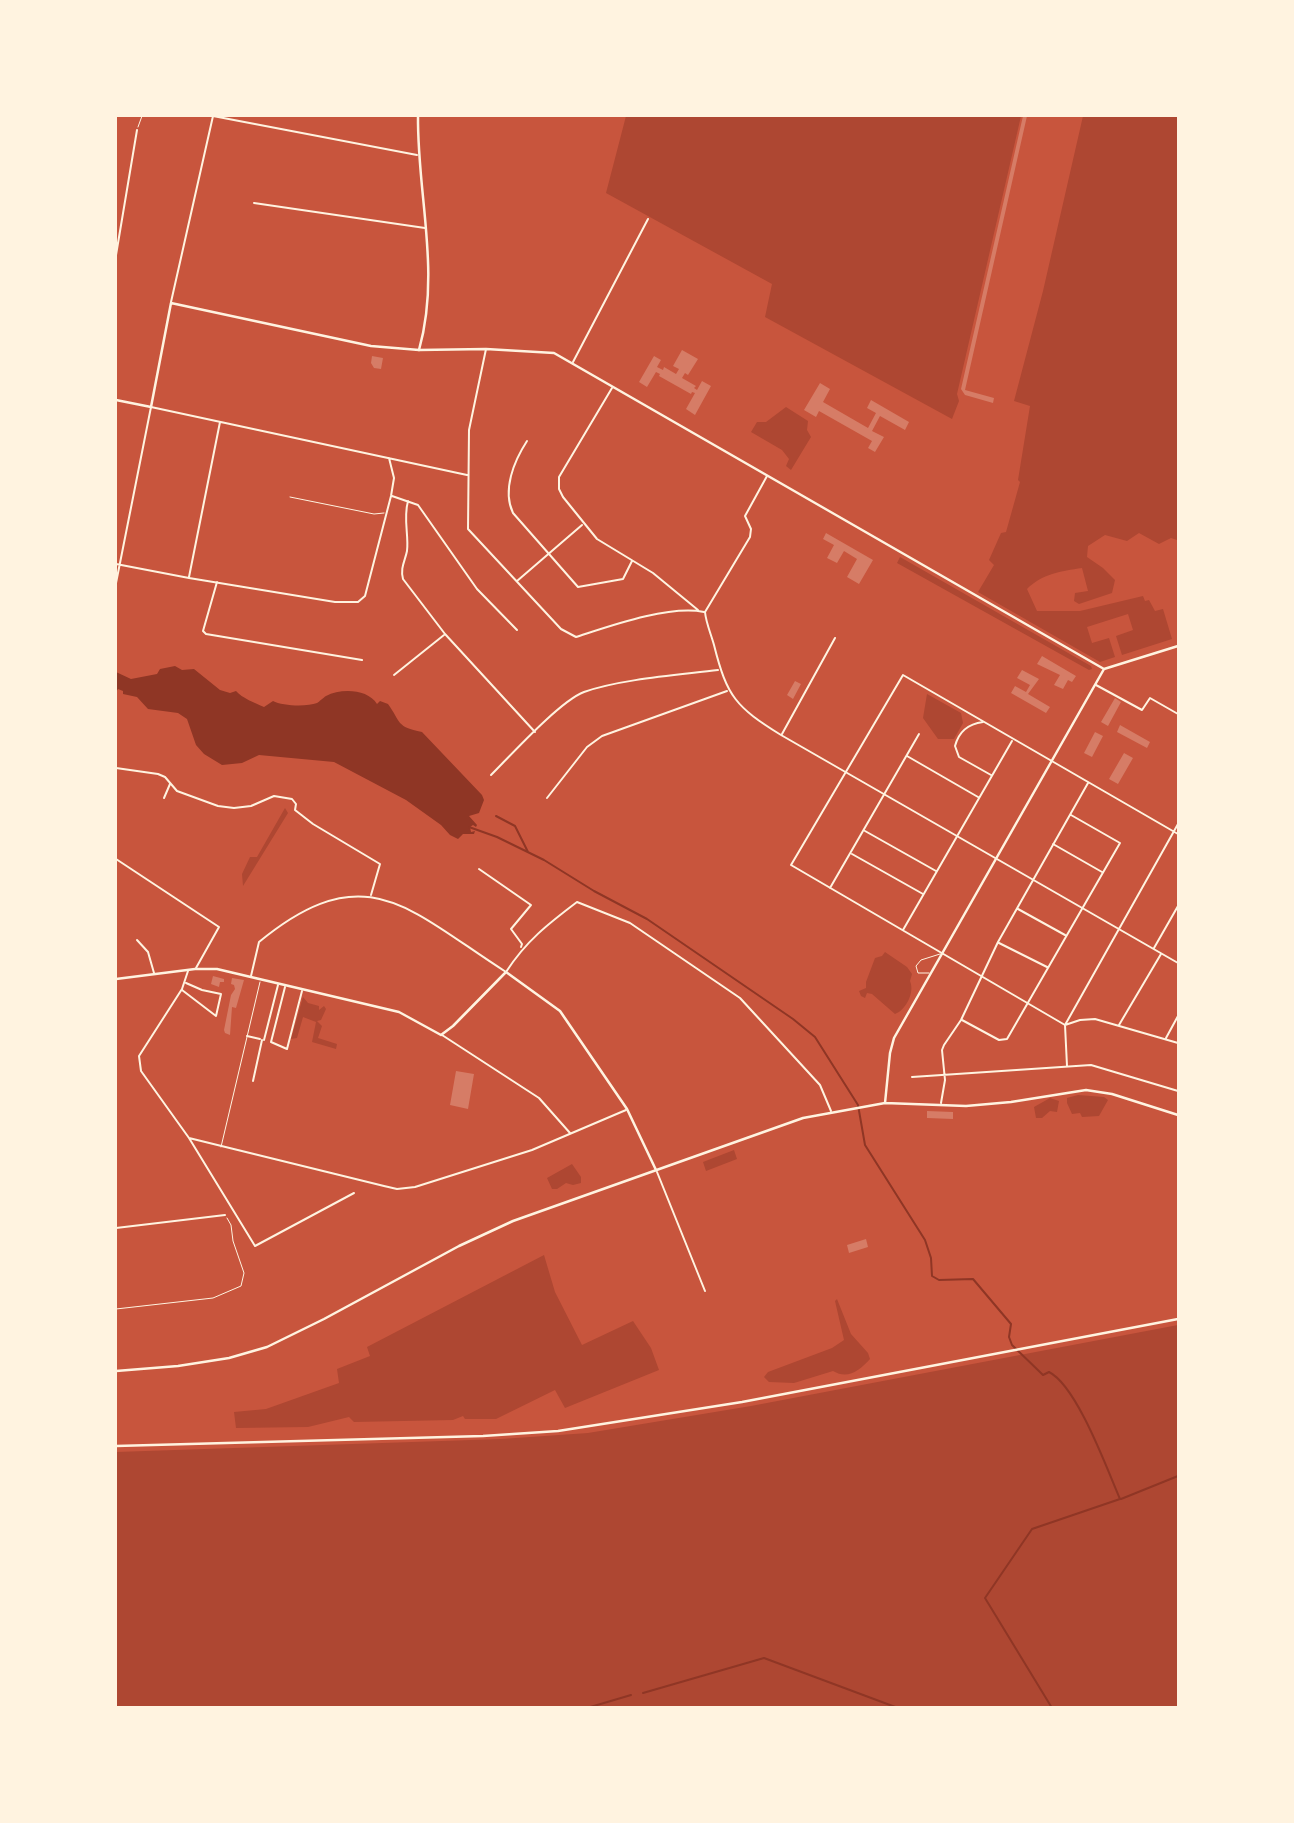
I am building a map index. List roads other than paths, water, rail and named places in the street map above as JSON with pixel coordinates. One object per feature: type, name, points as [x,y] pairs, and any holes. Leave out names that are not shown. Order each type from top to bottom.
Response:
[{"type":"main road","points":[[418,116],[417,155],[426,228],[429,296],[419,350]]},
{"type":"main road","points":[[116,400],[151,407],[171,303],[371,346],[419,350],[549,352],[598,376],[1104,669]]},
{"type":"main road","points":[[885,1103],[894,1038],[1104,669],[1178,646]]},
{"type":"main road","points":[[116,979],[195,969],[217,969],[399,1012],[441,1035],[506,972],[560,1011],[627,1109],[656,1170]]},
{"type":"main road","points":[[116,1371],[229,1358],[267,1347],[491,1231],[558,1203],[786,1122],[885,1103],[966,1106],[1086,1090],[1112,1094],[1178,1115]]},
{"type":"main road","points":[[116,1446],[483,1436],[558,1430],[742,1402],[1178,1319]]},
{"type":"street","points":[[171,303],[213,116],[417,155]]},
{"type":"street","points":[[116,255],[137,130]]},
{"type":"street","points":[[254,203],[426,228]]},
{"type":"street","points":[[573,362],[648,219]]},
{"type":"street","points":[[486,349],[469,429],[468,529],[561,629],[576,637],[627,621],[668,613],[705,612]]},
{"type":"street","points":[[613,386],[559,477],[559,489],[597,540],[672,588],[698,611]]},
{"type":"street","points":[[116,583],[117,564],[151,407],[467,475]]},
{"type":"street","points":[[189,578],[221,421]]},
{"type":"street","points":[[527,441],[514,461],[509,502],[513,513],[578,587],[623,579],[632,560]]},
{"type":"street","points":[[117,564],[335,602],[358,602],[365,596],[391,496],[394,478],[389,457]]},
{"type":"street","points":[[767,476],[745,516],[751,529],[750,537],[705,612],[719,670],[728,691],[747,713],[781,734],[1178,963]]},
{"type":"street","points":[[391,496],[418,505],[471,582],[517,630]]},
{"type":"street","points":[[408,501],[405,527],[407,552],[401,572],[403,579],[445,634],[535,732]]},
{"type":"street","points":[[517,581],[583,524]]},
{"type":"street","points":[[217,582],[203,631],[206,634],[362,660]]},
{"type":"street","points":[[394,675],[445,634]]},
{"type":"street","points":[[781,734],[835,638]]},
{"type":"street","points":[[491,775],[562,706],[582,692],[719,670]]},
{"type":"street","points":[[1178,834],[903,675],[791,865],[1065,1025],[1090,1018],[1178,1043]]},
{"type":"street","points":[[1095,685],[1142,710],[1150,698],[1178,714]]},
{"type":"street","points":[[547,798],[587,747],[602,736],[728,691]]},
{"type":"street","points":[[983,722],[971,723],[954,746],[960,757],[992,776]]},
{"type":"street","points":[[829,888],[919,734]]},
{"type":"street","points":[[903,931],[1013,739]]},
{"type":"street","points":[[906,756],[979,798]]},
{"type":"street","points":[[116,768],[158,774],[177,791],[218,806],[251,806],[274,796],[292,799],[296,804],[295,810],[313,824],[380,864],[370,896]]},
{"type":"street","points":[[164,798],[171,783]]},
{"type":"street","points":[[940,1105],[944,1076],[942,1050],[961,1020],[998,942],[1033,878],[1089,783]]},
{"type":"street","points":[[961,1020],[1003,1041],[1007,1039],[1120,843],[1070,814]]},
{"type":"street","points":[[1067,1066],[1065,1025],[1178,824]]},
{"type":"street","points":[[863,830],[937,872]]},
{"type":"street","points":[[1053,844],[1102,873]]},
{"type":"street","points":[[850,853],[924,895]]},
{"type":"street","points":[[116,859],[219,927],[195,969]]},
{"type":"street","points":[[479,869],[531,905],[511,929],[522,944],[520,950]]},
{"type":"street","points":[[251,978],[259,942],[303,912],[328,900],[351,895],[382,898],[415,913],[506,972],[520,950],[534,936],[578,902],[630,923],[740,998],[820,1085],[831,1113]]},
{"type":"street","points":[[1154,949],[1178,906]]},
{"type":"street","points":[[1017,908],[1066,936]]},
{"type":"street","points":[[137,940],[148,951],[155,974]]},
{"type":"street","points":[[998,942],[1048,967]]},
{"type":"street","points":[[1118,1026],[1161,953]]},
{"type":"street","points":[[189,970],[181,989],[139,1056],[141,1071],[189,1138],[255,1246],[354,1193]]},
{"type":"street","points":[[181,989],[216,1016],[221,994],[202,990],[185,982]]},
{"type":"street","points":[[253,1081],[278,984]]},
{"type":"street","points":[[271,1042],[285,986]]},
{"type":"street","points":[[247,1036],[287,1049],[302,990]]},
{"type":"street","points":[[1166,1039],[1178,1016]]},
{"type":"street","points":[[441,1035],[540,1098],[571,1134]]},
{"type":"street","points":[[912,1077],[1091,1065],[1178,1091]]},
{"type":"street","points":[[189,1138],[384,1186],[406,1188],[532,1150],[627,1109]]},
{"type":"street","points":[[656,1170],[705,1291]]},
{"type":"street","points":[[116,1228],[225,1215]]},
{"type":"lane","points":[[137,130],[142,116]]},
{"type":"lane","points":[[290,497],[374,514],[387,513]]},
{"type":"lane","points":[[933,970],[924,975],[915,969],[920,960],[942,954]]},
{"type":"lane","points":[[221,1147],[260,980]]},
{"type":"waterway","points":[[496,816],[515,826],[528,852]]},
{"type":"waterway","points":[[469,827],[497,837],[544,860],[647,919],[815,1037],[858,1105],[865,1145],[925,1240],[931,1258],[932,1276],[939,1280],[973,1279],[1011,1324],[1009,1337],[1012,1345],[1043,1375],[1049,1372],[1060,1380],[1070,1394],[1090,1429],[1120,1499],[1032,1529],[985,1598],[1052,1708]]},
{"type":"waterway","points":[[1121,1499],[1178,1476]]},
{"type":"waterway","points":[[643,1693],[764,1658],[898,1708]]},
{"type":"waterway","points":[[587,1708],[631,1695]]}]
